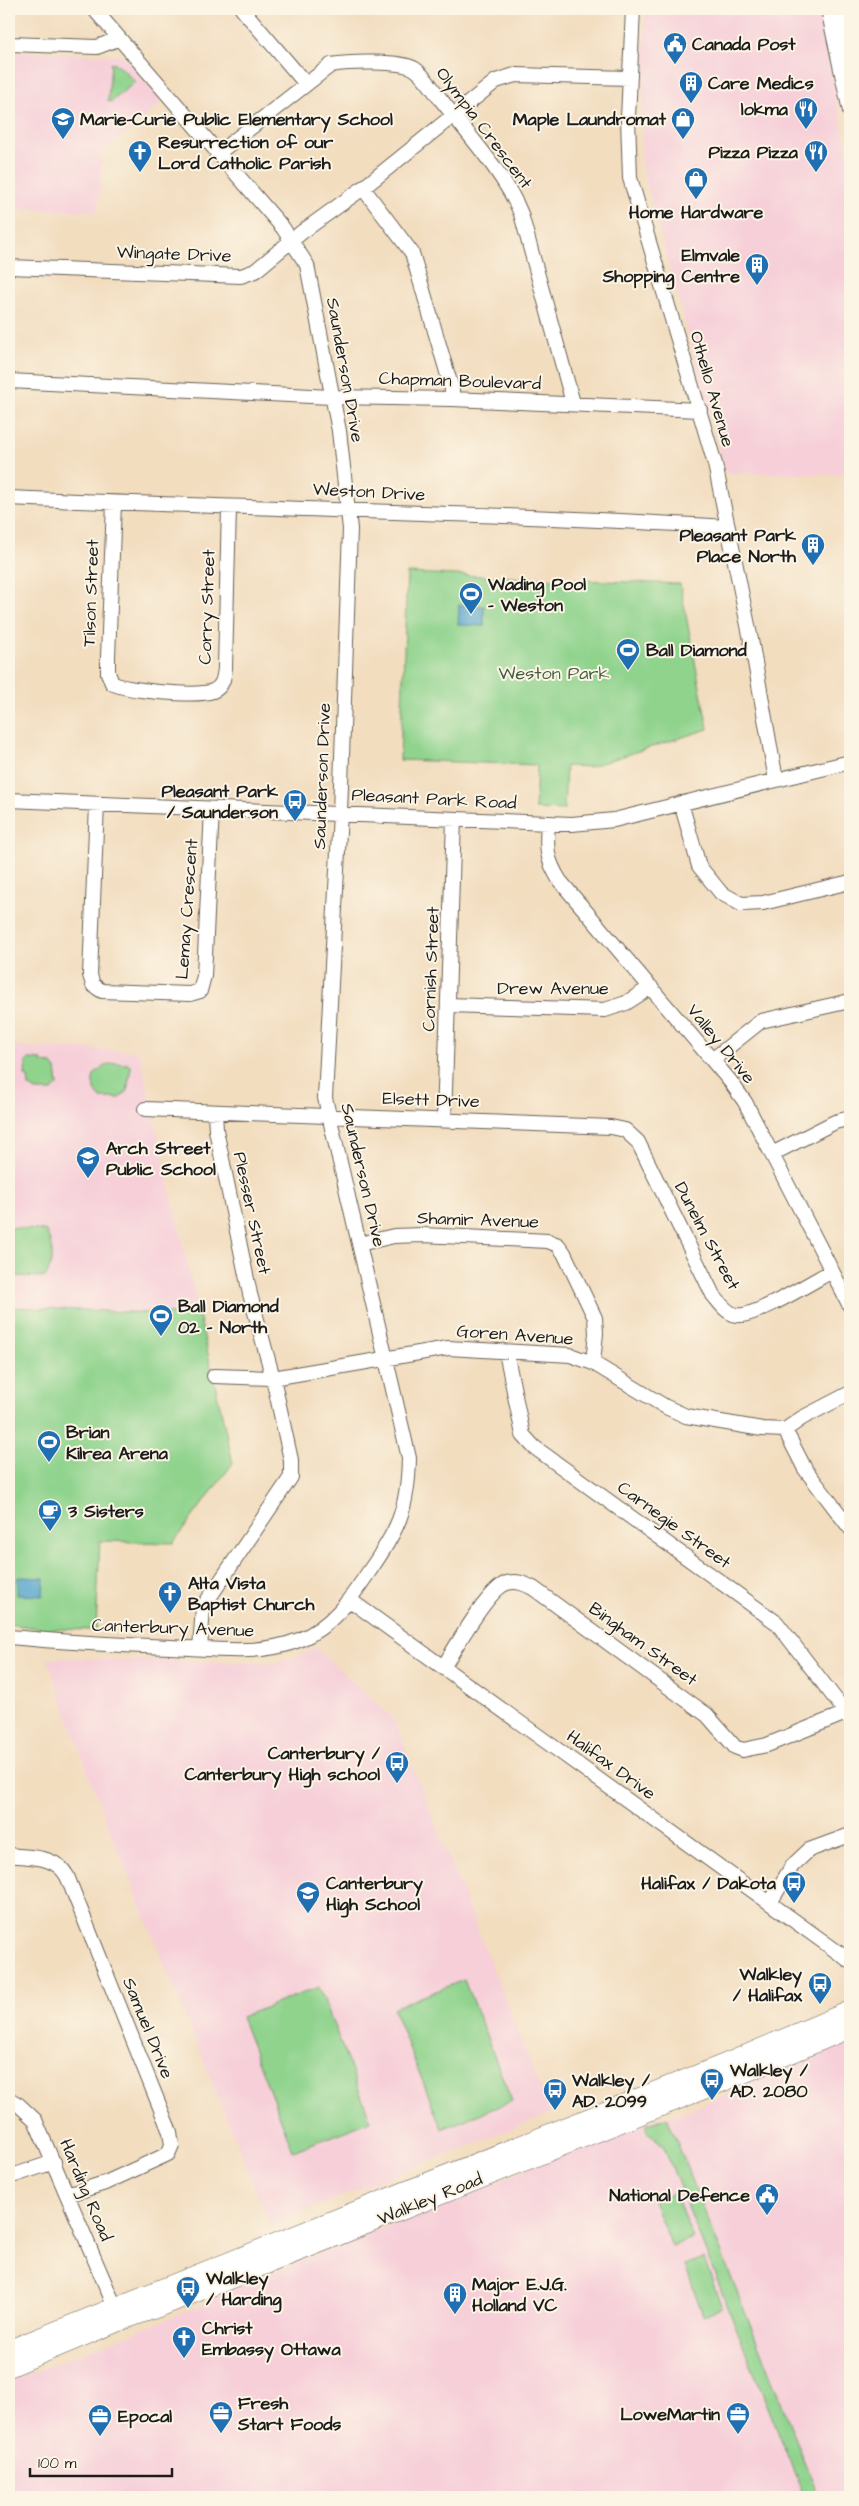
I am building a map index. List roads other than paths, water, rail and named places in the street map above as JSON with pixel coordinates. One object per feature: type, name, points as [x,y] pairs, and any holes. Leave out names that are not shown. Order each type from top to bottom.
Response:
[{"type":"main road","name":"Walkley Road","points":[[736,2068],[850,2010]]},
{"type":"main road","name":"Walkley Road","points":[[9,2349],[161,2298],[659,2098],[736,2068],[850,2029]]},
{"type":"main road","name":"Walkley Road","points":[[9,2368],[117,2314]]},
{"type":"street","name":"Saunderson Drive","points":[[94,9],[292,241],[308,265],[338,431],[350,529],[340,813],[325,1098],[409,1458],[408,1485],[402,1516],[384,1551],[350,1600]]},
{"type":"street","points":[[242,9],[306,84]]},
{"type":"street","name":"Othello Avenue","points":[[633,9],[628,147],[630,178],[715,464],[751,640],[776,780]]},
{"type":"street","points":[[828,9],[850,111]]},
{"type":"street","points":[[841,9],[850,48]]},
{"type":"street","points":[[9,44],[98,47],[118,39]]},
{"type":"street","name":"Olympia Crescent","points":[[217,154],[331,65],[343,63],[403,65],[414,68],[453,114],[514,196],[573,403]]},
{"type":"street","name":"Wingate Drive","points":[[9,267],[241,276],[255,271],[363,188],[496,81],[515,75],[630,78]]},
{"type":"street","points":[[363,188],[412,253],[452,389],[452,399]]},
{"type":"street","name":"Chapman Boulevard","points":[[9,381],[331,397],[573,403],[700,410]]},
{"type":"street","name":"Weston Drive","points":[[9,498],[229,507],[348,509],[727,527]]},
{"type":"street","name":"Tilson Street","points":[[112,683],[108,673],[108,657],[114,503]]},
{"type":"street","name":"Corry Street","points":[[112,683],[128,690],[202,693],[214,690],[223,682],[229,507]]},
{"type":"street","name":"Pleasant Park Road","points":[[9,800],[572,824],[614,820],[850,762]]},
{"type":"street","points":[[681,803],[699,866],[721,892],[741,904],[763,903],[850,882]]},
{"type":"street","name":"Lemay Crescent","points":[[97,804],[90,975],[93,986],[102,991],[190,994],[200,991],[204,976],[212,809]]},
{"type":"street","name":"Cornish Street","points":[[444,1119],[454,819]]},
{"type":"street","name":"Valley Drive","points":[[548,823],[547,856],[551,867],[560,881],[712,1060],[745,1102],[850,1306]]},
{"type":"street","name":"Drew Avenue","points":[[449,1005],[605,1010],[626,1004],[650,987]]},
{"type":"street","points":[[712,1060],[761,1021],[850,1001]]},
{"type":"street","name":"Elsett Drive","points":[[145,1109],[444,1119],[611,1127],[625,1130]]},
{"type":"street","name":"Plesser Street","points":[[200,1649],[202,1607],[291,1477],[291,1460],[273,1378],[250,1294],[216,1130],[215,1112]]},
{"type":"street","points":[[772,1154],[835,1122],[850,1118]]},
{"type":"street","name":"Dunelm Street","points":[[625,1130],[638,1142],[713,1295],[727,1312],[738,1316],[754,1312],[832,1270]]},
{"type":"street","name":"Shamir Avenue","points":[[359,1244],[394,1236],[422,1235],[548,1241],[558,1245],[564,1253],[595,1318],[596,1333],[593,1363]]},
{"type":"street","name":"Goren Avenue","points":[[214,1376],[273,1378],[448,1348],[570,1355],[593,1363],[666,1407],[686,1416],[762,1429],[785,1430]]},
{"type":"street","name":"Carnegie Street","points":[[506,1352],[523,1435],[534,1447],[778,1623],[848,1715]]},
{"type":"street","points":[[850,1394],[802,1418],[785,1430],[805,1469],[850,1528]]},
{"type":"street","name":"Bingham Street","points":[[444,1666],[470,1625],[500,1586],[519,1581],[534,1588],[707,1715],[735,1747],[743,1750],[767,1745],[848,1715]]},
{"type":"street","name":"Canterbury Avenue","points":[[9,1638],[88,1644],[266,1650],[299,1640],[323,1627],[350,1600]]},
{"type":"street","name":"Halifax Drive","points":[[350,1600],[444,1666],[850,1961]]},
{"type":"street","points":[[770,1903],[792,1866],[809,1850],[850,1835]]},
{"type":"street","name":"Samuel Drive","points":[[9,1854],[50,1860],[61,1866],[67,1876],[170,2132],[172,2145],[168,2154],[105,2182],[67,2195]]},
{"type":"street","name":"Harding Road","points":[[9,2099],[18,2104],[35,2120],[117,2314]]},
{"type":"street","points":[[9,2178],[54,2162]]},
{"type":"water","name":"Wading Pool - Weston","points":[[459,605],[484,606],[484,626],[458,625]]},
{"type":"water","points":[[18,1577],[44,1578],[43,1596],[17,1595]]},
{"type":"place","name":"Canada Post","points":[[675,65]]},
{"type":"place","name":"Care Medics","points":[[691,104]]},
{"type":"place","name":"lokma","points":[[806,130]]},
{"type":"place","name":"Marie-Curie Public Elementary School","points":[[63,140]]},
{"type":"place","name":"Maple Laundromat","points":[[683,140]]},
{"type":"place","name":"Resurrection of our Lord Catholic Parish","points":[[140,173]]},
{"type":"place","name":"Pizza Pizza","points":[[816,173]]},
{"type":"place","name":"Home Hardware","points":[[696,200]]},
{"type":"place","name":"Elmvale Shopping Centre","points":[[757,286]]},
{"type":"place","name":"Pleasant Park Place North","points":[[813,566]]},
{"type":"place","name":"Wading Pool - Weston","points":[[471,615]]},
{"type":"place","name":"Ball Diamond","points":[[628,671]]},
{"type":"place","name":"Pleasant Park / Saunderson","points":[[295,822]]},
{"type":"place","name":"Arch Street Public School","points":[[88,1179]]},
{"type":"place","name":"Ball Diamond 02 - North","points":[[161,1337]]},
{"type":"place","name":"Brian Kilrea Arena","points":[[49,1463]]},
{"type":"place","name":"3 Sisters","points":[[50,1532]]},
{"type":"place","name":"Alta Vista Baptist Church","points":[[170,1614]]},
{"type":"place","name":"Canterbury / Canterbury High school","points":[[397,1784]]},
{"type":"place","name":"Halifax / Dakota","points":[[794,1904]]},
{"type":"place","name":"Canterbury High School","points":[[308,1914]]},
{"type":"place","name":"Walkley / Halifax","points":[[820,2005]]},
{"type":"place","name":"Walkley / AD. 2080","points":[[712,2101]]},
{"type":"place","name":"Walkley / AD. 2099","points":[[555,2111]]},
{"type":"place","name":"National Defence","points":[[767,2216]]},
{"type":"place","name":"Walkley / Harding","points":[[188,2309]]},
{"type":"place","name":"Major E.J.G. Holland VC","points":[[455,2315]]},
{"type":"place","name":"Christ Embassy Ottawa","points":[[184,2359]]},
{"type":"place","name":"Fresh Start Foods","points":[[221,2434]]},
{"type":"place","name":"LoweMartin","points":[[738,2435]]},
{"type":"place","name":"Epocal","points":[[100,2437]]},
{"type":"park label","name":"Weston Park","points":[[554,673]]}]
